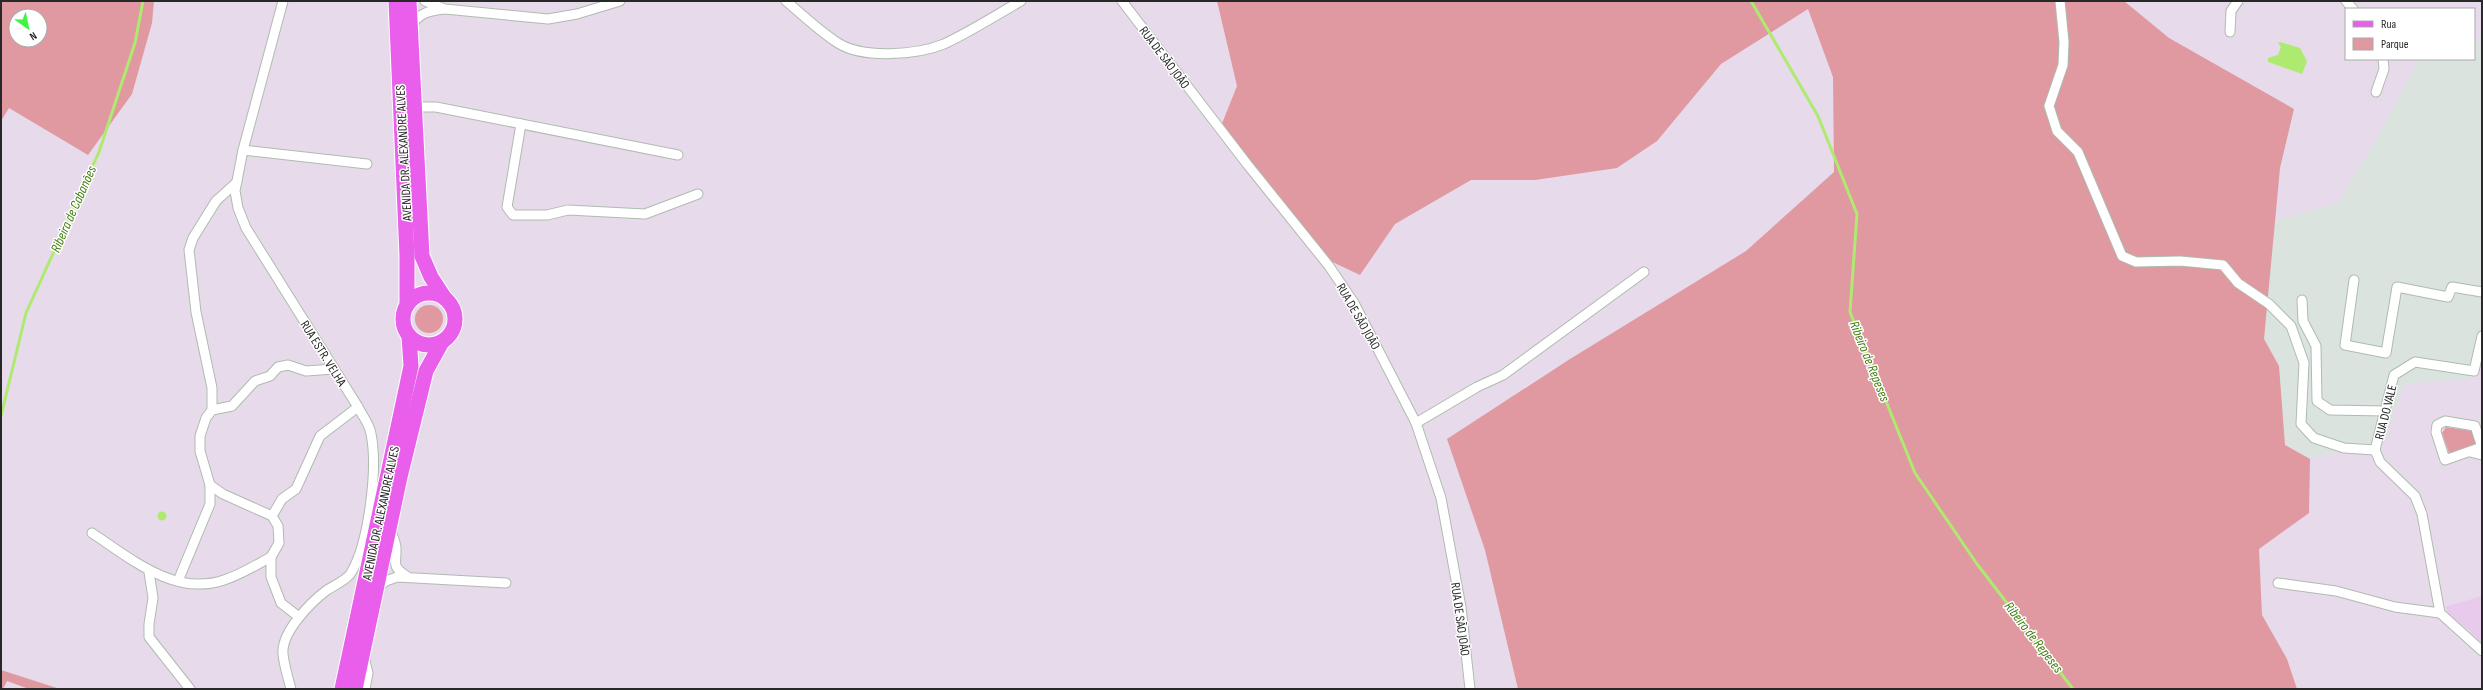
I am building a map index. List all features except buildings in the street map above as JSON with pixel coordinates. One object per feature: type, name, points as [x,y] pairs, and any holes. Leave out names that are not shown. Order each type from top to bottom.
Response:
[{"type":"main road","name":"AVENIDA DR. ALEXANDRE ALVES","points":[[396,1],[407,256],[407,305]]},
{"type":"main road","name":"AVENIDA DR. ALEXANDRE ALVES","points":[[409,1],[422,256],[431,277],[444,297]]},
{"type":"main road","points":[[420,294],[436,294],[444,297],[453,307],[456,320],[449,338],[442,342],[428,346],[421,344],[409,336],[403,321],[407,305],[420,294]]},
{"type":"main road","name":"AVENIDA DR. ALEXANDRE ALVES","points":[[355,689],[363,653],[369,591],[368,564],[411,366],[409,336]]},
{"type":"main road","name":"AVENIDA DR. ALEXANDRE ALVES","points":[[342,689],[369,591],[390,527],[426,371],[442,342]]},
{"type":"street","name":"RUA ESTR. VELHA","points":[[284,1],[243,150],[235,191],[238,208],[246,228],[358,406],[371,432],[374,460],[368,523],[351,574]]},
{"type":"street","points":[[424,1],[445,9],[548,19],[576,14],[620,1]]},
{"type":"street","points":[[786,1],[838,43],[854,51],[874,54],[924,50],[944,44],[1021,1]]},
{"type":"street","name":"RUA DE SÃO JOÃO","points":[[1122,1],[1247,164],[1329,266],[1354,304],[1416,423],[1441,498],[1461,607],[1470,689]]},
{"type":"street","points":[[2060,1],[2064,42],[2063,65],[2049,106],[2057,131],[2078,152],[2122,256],[2136,262],[2180,261],[2223,265],[2238,283],[2269,304],[2291,326],[2304,363],[2301,424],[2314,438],[2344,448],[2375,450]]},
{"type":"street","points":[[2230,32],[2231,10],[2238,1]]},
{"type":"street","points":[[410,26],[422,13],[445,9]]},
{"type":"street","points":[[2376,92],[2384,69],[2383,60]]},
{"type":"street","points":[[414,107],[436,107],[678,155]]},
{"type":"street","points":[[521,124],[507,207],[513,215],[547,215],[568,210],[645,214],[698,194]]},
{"type":"street","points":[[243,150],[367,164]]},
{"type":"street","points":[[178,581],[210,504],[210,486],[200,451],[200,436],[206,418],[212,410],[212,388],[196,312],[196,293],[189,250],[193,238],[216,201],[237,182]]},
{"type":"street","points":[[1416,423],[1477,387],[1503,375],[1644,272]]},
{"type":"street","points":[[2354,280],[2346,345],[2386,353],[2396,287],[2448,297],[2452,287],[2482,292]]},
{"type":"street","points":[[2302,300],[2303,321],[2316,346],[2317,401],[2330,410],[2385,411]]},
{"type":"street","name":"RUA DO VALE","points":[[2440,613],[2422,514],[2415,496],[2380,462],[2375,450],[2394,375],[2415,362],[2474,371],[2482,336]]},
{"type":"street","points":[[212,410],[232,406],[255,381],[270,376],[278,367],[288,365],[306,371],[334,369]]},
{"type":"street","points":[[272,516],[282,500],[296,489],[320,436],[358,406]]},
{"type":"street","points":[[2445,421],[2475,426],[2480,435],[2482,444],[2479,448],[2470,452],[2445,460],[2436,428],[2441,422],[2445,421]]},
{"type":"street","points":[[2470,452],[2482,456]]},
{"type":"street","points":[[210,486],[223,494],[272,516],[278,526],[279,543],[271,557],[271,577],[281,602],[299,617]]},
{"type":"street","points":[[390,527],[396,548],[394,560],[396,566],[408,577]]},
{"type":"street","points":[[92,533],[149,572],[178,581],[204,584],[224,580],[271,557]]},
{"type":"street","points":[[291,689],[282,652],[286,638],[299,617],[325,591],[351,574],[359,573],[368,564]]},
{"type":"street","points":[[149,572],[153,598],[149,637],[190,689]]},
{"type":"street","points":[[351,574],[369,591],[386,581],[397,577],[506,583]]},
{"type":"street","points":[[2278,583],[2336,591],[2395,607],[2440,613],[2482,650]]},
{"type":"street","points":[[363,653],[368,673],[365,689]]},
{"type":"shaded area","points":[[2475,41],[2482,44],[2482,362],[2474,378],[2404,384],[2385,440],[2310,459],[2285,445],[2279,366],[2264,339],[2273,221],[2338,203],[2378,136],[2418,60],[2475,60]]},
{"type":"shaded area","points":[[2280,42],[2300,48],[2307,61],[2302,74],[2268,62],[2268,58],[2278,55],[2281,47],[2278,43]]},
{"type":"shaded area","points":[[162,511],[167,516],[162,521],[157,516]]},
{"type":"shaded area","points":[[2482,596],[2482,644],[2470,631],[2450,616],[2445,607]]},
{"type":"green space","points":[[1,1],[154,1],[152,23],[132,94],[88,155],[9,108],[1,121]]},
{"type":"green space","points":[[1217,1],[2124,1],[2169,38],[2294,109],[2280,168],[2264,339],[2279,366],[2285,445],[2310,459],[2309,513],[2259,549],[2262,615],[2287,659],[2297,689],[1518,689],[1485,550],[1447,439],[1570,359],[1746,251],[1834,172],[1833,77],[1808,9],[1721,64],[1657,141],[1617,168],[1535,180],[1471,180],[1395,224],[1360,275],[1324,258],[1219,131],[1237,86]]},
{"type":"green space","points":[[429,305],[439,309],[443,319],[439,329],[429,333],[419,329],[415,319],[419,309]]},
{"type":"green space","points":[[2446,427],[2472,431],[2478,445],[2449,453],[2442,433]]},
{"type":"green space","points":[[1,670],[60,689],[29,689],[7,681],[3,689],[1,689]]},
{"type":"waterway","name":"Ribeira de Cabanões","points":[[1,416],[26,313],[99,152],[135,43],[143,1]]},
{"type":"waterway","name":"Ribeiro de Repeses","points":[[1751,1],[1818,116],[1857,214],[1850,312],[1915,473],[1977,564],[2073,689]]}]
